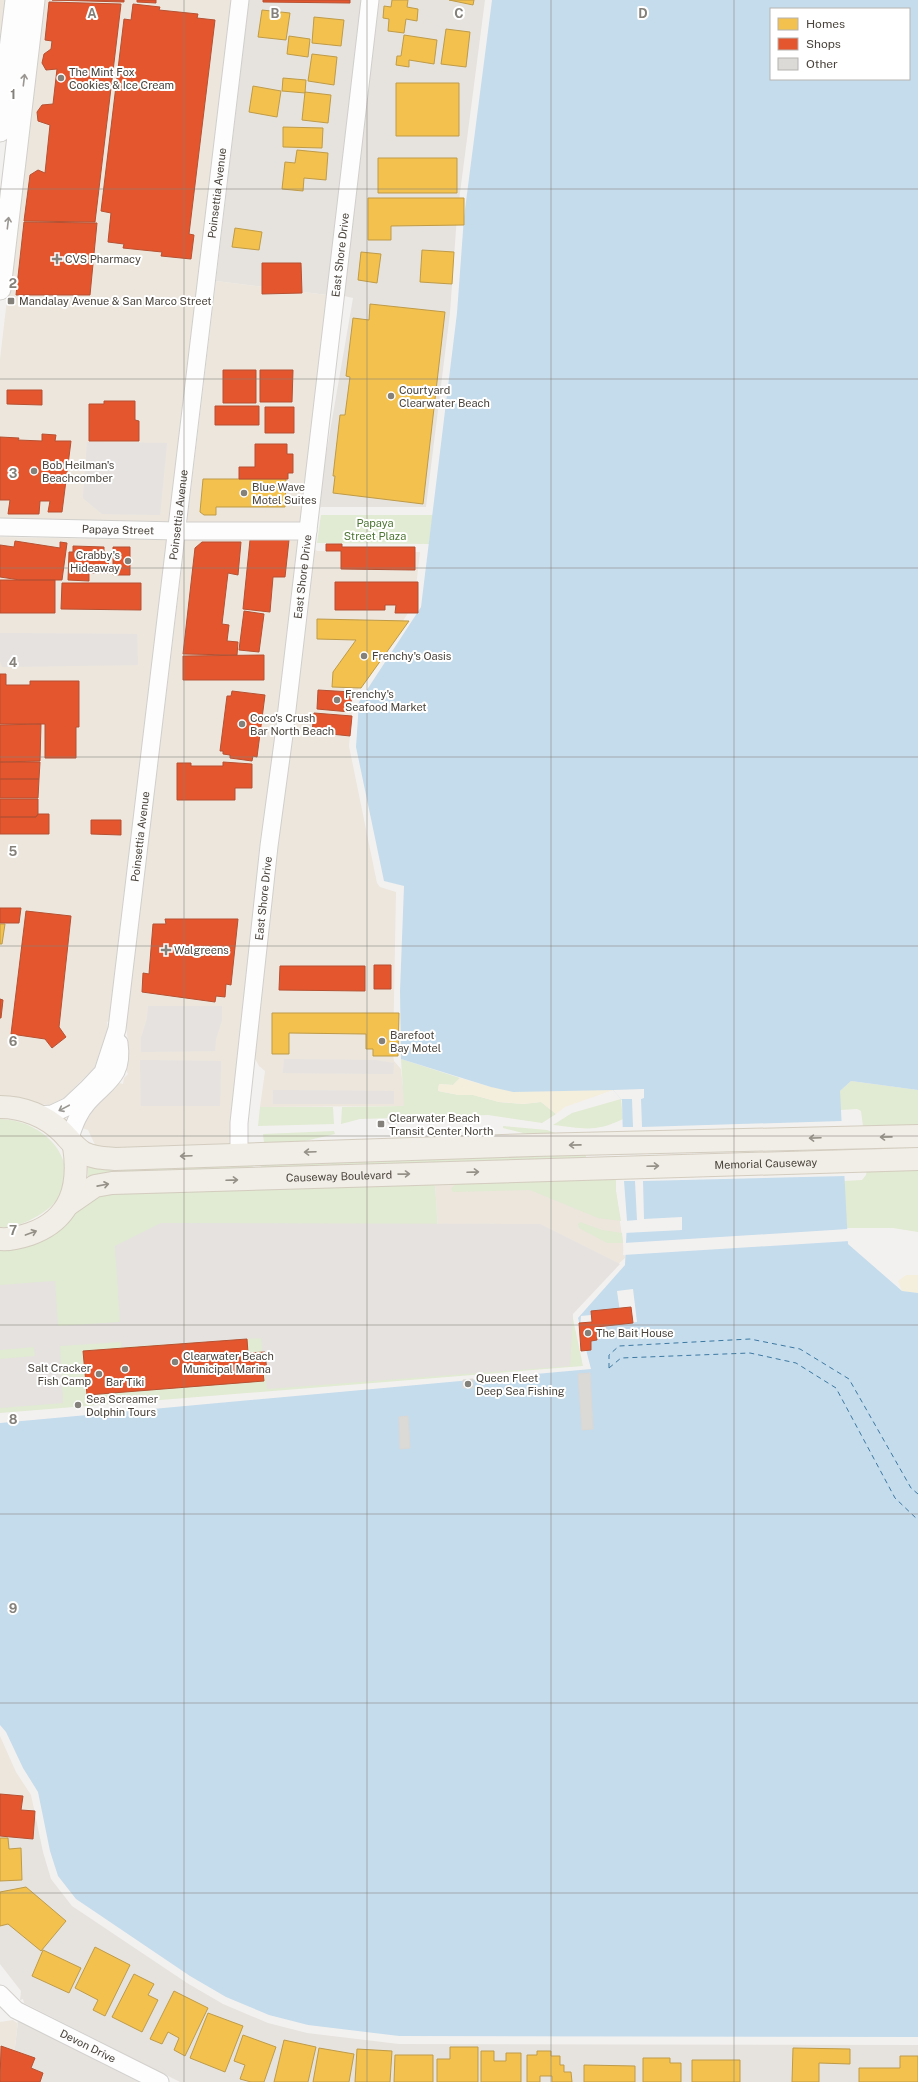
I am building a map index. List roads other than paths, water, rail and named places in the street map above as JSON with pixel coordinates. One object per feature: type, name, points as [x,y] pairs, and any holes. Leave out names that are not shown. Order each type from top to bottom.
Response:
[{"type":"main road","points":[[0,1107],[22,1110],[51,1122],[72,1143],[85,1153],[98,1158],[115,1159],[239,1154]]},
{"type":"main road","name":"Memorial Causeway","points":[[239,1154],[918,1136]]},
{"type":"main road","points":[[0,1239],[25,1236],[44,1229],[59,1218],[69,1204],[76,1179],[77,1163],[72,1143]]},
{"type":"main road","name":"Memorial Causeway","points":[[614,1168],[918,1159]]},
{"type":"main road","name":"Causeway Boulevard","points":[[69,1204],[95,1186],[112,1183],[614,1168]]},
{"type":"street","points":[[0,131],[16,0]]},
{"type":"street","points":[[0,289],[34,0]]},
{"type":"street","name":"Poinsettia Avenue","points":[[36,1115],[52,1114],[69,1106],[87,1089],[103,1072],[117,1029],[178,531],[240,0]]},
{"type":"street","name":"East Shore Drive","points":[[239,1154],[239,1123],[265,875],[308,531],[370,0]]},
{"type":"street","name":"Papaya Street","points":[[0,527],[178,531],[308,531]]},
{"type":"street","name":"Poinsettia Avenue","points":[[72,1143],[75,1121],[88,1103],[117,1073],[121,1055],[117,1029]]},
{"type":"street","name":"Devon Drive","points":[[0,1994],[8,2011],[160,2082]]},
{"type":"water","points":[[492,0],[918,0],[918,1090],[851,1081],[840,1091],[848,1244],[902,1291],[918,1293],[918,2037],[399,2036],[308,2025],[269,2015],[226,1997],[190,1976],[76,1899],[58,1876],[50,1851],[38,1792],[23,1768],[6,1732],[0,1725],[0,1423],[591,1369],[578,1318],[625,1265],[627,1221],[624,1181],[622,1100],[613,1090],[513,1092],[491,1087],[401,1059],[400,991],[404,886],[384,881],[356,747],[359,702],[421,607],[457,313],[464,217]]},
{"type":"place","name":"The Mint Fox Cookies & Ice Cream","points":[[61,78]]},
{"type":"place","name":"CVS Pharmacy","points":[[57,259]]},
{"type":"place","name":"Mandalay Avenue & San Marco Street","points":[[11,301]]},
{"type":"place","name":"Courtyard Clearwater Beach","points":[[391,396]]},
{"type":"place","name":"Bob Heilman's Beachcomber","points":[[34,471]]},
{"type":"place","name":"Blue Wave Motel Suites","points":[[244,493]]},
{"type":"place","name":"Crabby's Hideaway","points":[[128,561]]},
{"type":"place","name":"Frenchy's Oasis","points":[[364,656]]},
{"type":"place","name":"Frenchy's Seafood Market","points":[[337,700]]},
{"type":"place","name":"Coco's Crush Bar North Beach","points":[[242,724]]},
{"type":"place","name":"Walgreens","points":[[166,950]]},
{"type":"place","name":"Barefoot Bay Motel","points":[[382,1041]]},
{"type":"place","name":"Clearwater Beach Transit Center North","points":[[381,1124]]},
{"type":"place","name":"The Bait House","points":[[588,1333]]},
{"type":"place","name":"Clearwater Beach Municipal Marina","points":[[175,1362]]},
{"type":"place","name":"Bar Tiki","points":[[125,1369]]},
{"type":"place","name":"Salt Cracker Fish Camp","points":[[99,1374]]},
{"type":"place","name":"Queen Fleet Deep Sea Fishing","points":[[468,1384]]},
{"type":"place","name":"Sea Screamer Dolphin Tours","points":[[78,1405]]},
{"type":"park label","name":"Papaya Street Plaza","points":[[375,529]]}]
